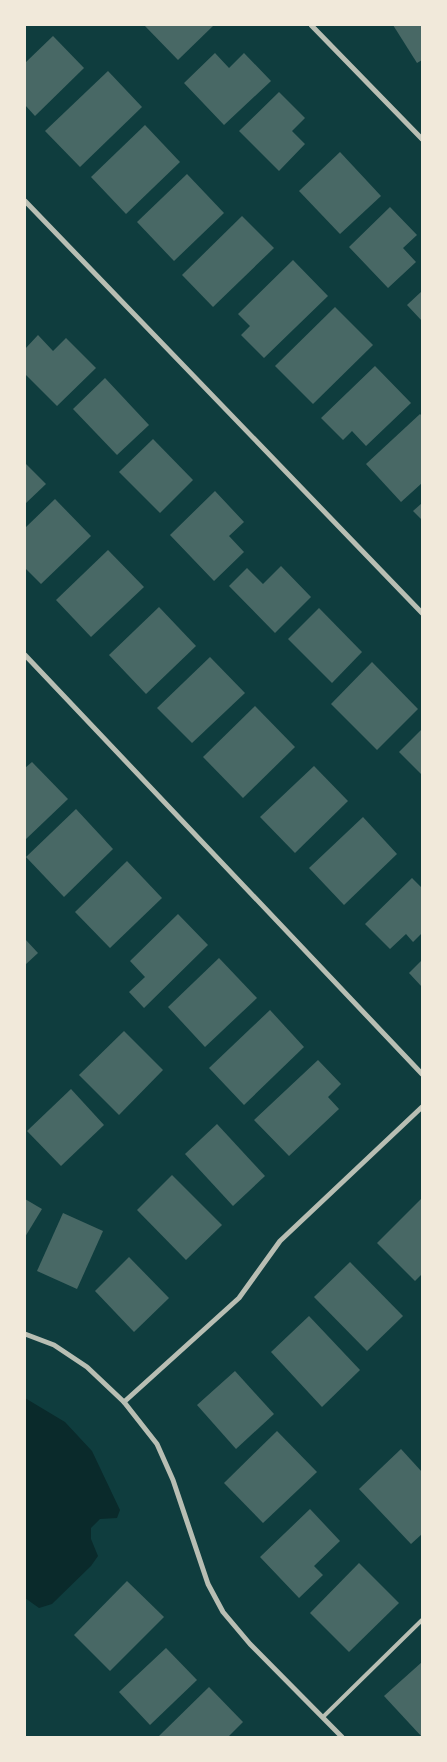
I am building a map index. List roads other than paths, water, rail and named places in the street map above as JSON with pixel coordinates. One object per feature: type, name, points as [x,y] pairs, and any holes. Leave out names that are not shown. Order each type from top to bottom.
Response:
[{"type":"street","points":[[311,25],[422,139]]},
{"type":"street","points":[[25,201],[422,613]]},
{"type":"street","points":[[25,656],[422,1074]]},
{"type":"street","points":[[124,1402],[238,1298],[280,1241],[422,1107]]},
{"type":"street","points":[[25,1334],[54,1345],[87,1367],[124,1402],[157,1444],[173,1480],[208,1584],[223,1612],[250,1644],[342,1737]]},
{"type":"lane","points":[[323,1717],[422,1620]]},
{"type":"water","points":[[25,1398],[65,1422],[92,1451],[120,1510],[117,1518],[100,1519],[91,1528],[91,1539],[98,1556],[91,1566],[52,1604],[39,1608],[25,1598]]}]
